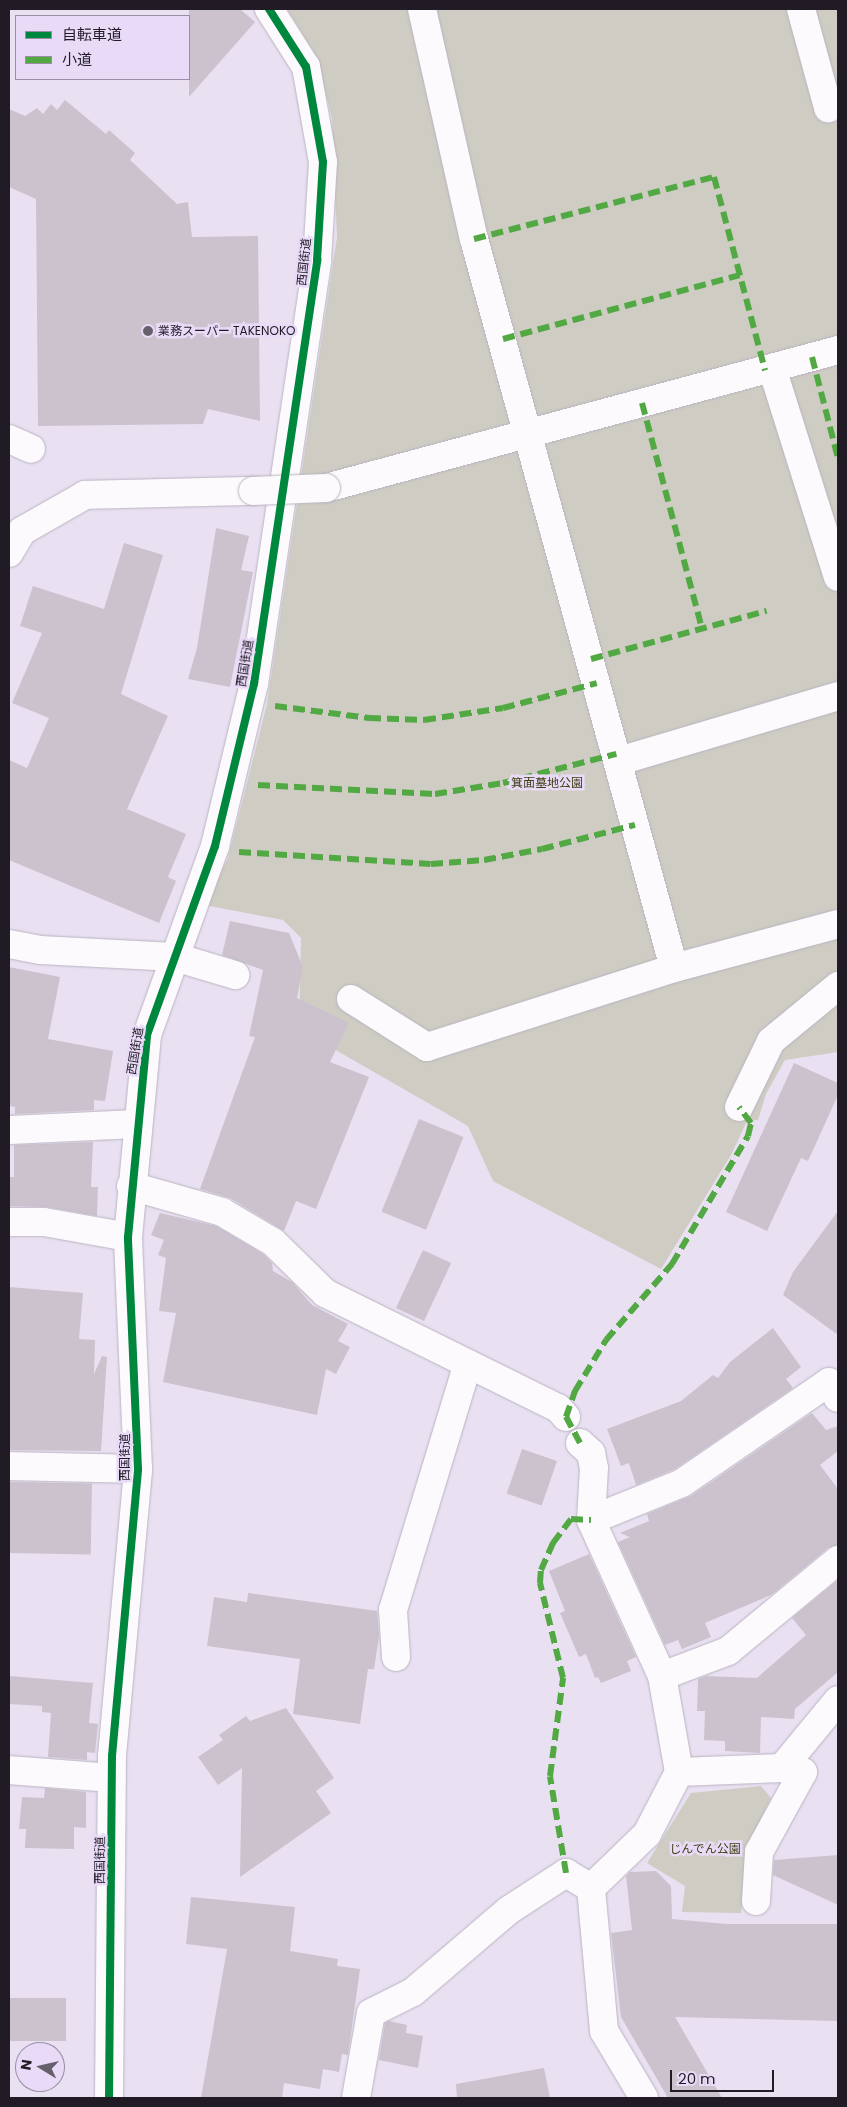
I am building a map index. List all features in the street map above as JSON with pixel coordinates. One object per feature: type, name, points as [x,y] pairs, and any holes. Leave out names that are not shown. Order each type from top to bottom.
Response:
[{"type":"street","name":"西国街道","points":[[110,2098],[112,1778],[138,1469],[128,1237],[131,1186],[147,1034],[215,846],[254,684],[317,260],[324,162],[306,67],[269,9]]},
{"type":"street","points":[[422,9],[474,239],[530,433],[674,968]]},
{"type":"street","points":[[802,9],[828,108]]},
{"type":"street","points":[[9,553],[22,531],[85,494],[326,488],[838,350]]},
{"type":"street","points":[[772,368],[838,577]]},
{"type":"street","points":[[619,761],[838,696]]},
{"type":"street","points":[[351,999],[427,1047],[674,968],[838,924]]},
{"type":"street","points":[[9,944],[40,950],[175,957],[236,975]]},
{"type":"street","points":[[739,1107],[771,1041],[838,986]]},
{"type":"street","points":[[9,1130],[137,1124]]},
{"type":"street","points":[[131,1186],[222,1212],[273,1242],[325,1293],[467,1366],[558,1408],[566,1417]]},
{"type":"street","points":[[9,1222],[44,1222],[128,1237]]},
{"type":"street","points":[[396,1657],[393,1610],[467,1366]]},
{"type":"street","points":[[590,1520],[682,1483],[828,1382],[838,1398]]},
{"type":"street","points":[[580,1443],[591,1452],[594,1468],[590,1520],[662,1676],[679,1772],[647,1834],[591,1888]]},
{"type":"street","points":[[9,1466],[138,1469]]},
{"type":"street","points":[[662,1676],[728,1652],[838,1560]]},
{"type":"street","points":[[782,1768],[837,1703]]},
{"type":"street","points":[[679,1772],[782,1768],[803,1772],[759,1852],[756,1901]]},
{"type":"street","points":[[9,1770],[112,1778]]},
{"type":"street","points":[[356,2098],[371,2013],[413,1992],[509,1910],[566,1873],[591,1888]]},
{"type":"street","points":[[591,1888],[604,2032],[644,2098]]},
{"type":"green space","name":"箕面墓地公園","points":[[287,9],[838,9],[838,1052],[785,1060],[766,1094],[758,1120],[747,1121],[731,1155],[661,1269],[493,1181],[468,1126],[299,1029],[301,938],[283,920],[204,905],[228,858],[267,704],[337,237],[332,118],[316,56]]},
{"type":"green space","name":"じんでん公園","points":[[761,1786],[771,1798],[755,1831],[747,1858],[741,1913],[682,1912],[685,1886],[647,1863],[691,1793]]},
{"type":"building","points":[[189,9],[240,9],[255,22],[189,97],[190,15]]},
{"type":"building","name":"業務スーパー TAKENOKO","points":[[65,100],[106,134],[109,130],[135,153],[130,160],[177,204],[188,202],[192,237],[258,236],[260,421],[208,409],[203,424],[38,426],[36,199],[9,187],[9,109],[25,116],[37,108],[43,114],[51,104],[57,110]]},
{"type":"building","points":[[216,528],[249,536],[241,570],[253,572],[230,687],[188,679],[197,648]]},
{"type":"building","points":[[124,543],[163,555],[121,694],[168,716],[127,809],[186,834],[168,877],[176,881],[159,923],[9,860],[9,760],[27,768],[49,718],[12,703],[42,633],[20,626],[33,586],[104,609]]},
{"type":"building","points":[[230,921],[289,933],[303,967],[297,998],[349,1023],[330,1062],[369,1077],[316,1209],[296,1201],[284,1231],[230,1198],[200,1189],[255,1037],[249,1036],[263,970],[222,955]]},
{"type":"building","points":[[9,967],[60,977],[48,1039],[113,1051],[105,1101],[94,1100],[94,1110],[15,1114],[15,1107],[9,1106]]},
{"type":"building","points":[[794,1063],[838,1083],[838,1095],[808,1161],[801,1158],[767,1231],[726,1212]]},
{"type":"building","points":[[419,1119],[464,1137],[426,1230],[382,1212]]},
{"type":"building","points":[[93,1142],[91,1187],[98,1187],[97,1216],[47,1207],[9,1206],[9,1177],[14,1177],[14,1145]]},
{"type":"building","points":[[838,1211],[838,1335],[783,1295],[793,1272]]},
{"type":"building","points":[[160,1213],[216,1226],[263,1254],[272,1263],[273,1271],[292,1282],[312,1305],[348,1324],[338,1341],[350,1347],[336,1374],[326,1369],[317,1415],[163,1382],[176,1313],[159,1311],[166,1258],[158,1255],[164,1240],[151,1235]]},
{"type":"building","points":[[423,1250],[451,1263],[424,1321],[396,1308]]},
{"type":"building","points":[[9,1287],[83,1293],[79,1339],[95,1340],[94,1374],[102,1356],[107,1357],[101,1451],[9,1450]]},
{"type":"building","points":[[773,1328],[801,1367],[786,1379],[793,1388],[675,1469],[636,1485],[629,1463],[621,1466],[607,1429],[681,1401],[713,1375],[718,1378],[730,1362]]},
{"type":"building","points":[[812,1413],[826,1430],[838,1426],[838,1451],[820,1465],[838,1489],[838,1545],[828,1548],[771,1595],[705,1623],[711,1637],[682,1649],[678,1640],[665,1645],[618,1542],[630,1537],[620,1533],[649,1521],[647,1514],[691,1496]]},
{"type":"building","points":[[522,1449],[557,1461],[542,1505],[507,1493]]},
{"type":"building","points":[[9,1482],[92,1483],[91,1554],[9,1553]]},
{"type":"building","points":[[589,1554],[636,1657],[627,1661],[631,1671],[601,1683],[598,1677],[595,1678],[586,1654],[579,1657],[560,1613],[565,1611],[549,1571]]},
{"type":"building","points":[[838,1580],[838,1672],[795,1709],[794,1719],[761,1717],[760,1753],[725,1751],[725,1741],[704,1740],[705,1711],[697,1711],[698,1679],[706,1676],[757,1678],[806,1635],[792,1618]]},
{"type":"building","points":[[248,1593],[377,1611],[379,1636],[374,1669],[368,1669],[360,1724],[293,1714],[300,1659],[207,1646],[214,1597],[247,1602]]},
{"type":"building","points":[[9,1676],[93,1683],[89,1723],[98,1724],[95,1753],[87,1752],[87,1760],[48,1757],[51,1713],[42,1712],[42,1706],[9,1704]]},
{"type":"building","points":[[286,1708],[334,1778],[316,1791],[331,1813],[240,1877],[242,1768],[218,1785],[198,1757],[223,1740],[219,1735],[246,1716],[250,1721]]},
{"type":"building","points":[[45,1788],[86,1792],[86,1828],[74,1827],[74,1849],[25,1848],[26,1829],[19,1829],[22,1797],[44,1798]]},
{"type":"building","points":[[838,1855],[838,1905],[773,1875],[774,1860]]},
{"type":"building","points":[[656,1871],[671,1886],[672,1919],[726,1924],[838,1924],[838,2021],[675,2017],[722,2098],[668,2098],[621,2017],[611,1933],[632,1930],[626,1876],[630,1872]]},
{"type":"building","points":[[191,1897],[295,1907],[290,1951],[338,1959],[337,1966],[360,1969],[348,2055],[342,2054],[339,2072],[323,2069],[320,2089],[284,2083],[282,2098],[201,2098],[227,1949],[186,1944]]},
{"type":"building","points":[[9,1998],[66,1998],[66,2041],[9,2041]]},
{"type":"building","points":[[389,2021],[407,2025],[406,2033],[423,2036],[418,2068],[379,2060],[385,2023]]},
{"type":"building","points":[[544,2068],[550,2098],[457,2098],[456,2084]]},
{"type":"marked path","points":[[474,239],[714,177],[765,370]]},
{"type":"marked path","points":[[503,339],[740,275]]},
{"type":"marked path","points":[[812,357],[838,458]]},
{"type":"marked path","points":[[642,403],[702,629]]},
{"type":"marked path","points":[[591,659],[767,611]]},
{"type":"marked path","points":[[275,706],[369,718],[424,720],[503,708],[597,683]]},
{"type":"marked path","points":[[258,785],[435,794],[503,783],[616,754]]},
{"type":"marked path","points":[[239,852],[431,864],[484,860],[542,849],[635,825]]},
{"type":"marked path","points":[[580,1443],[566,1417],[575,1391],[606,1340],[672,1264],[748,1136],[751,1123],[739,1107]]},
{"type":"marked path","points":[[566,1873],[550,1776],[563,1678],[540,1583],[541,1570],[553,1543],[571,1519],[591,1520]]},
{"type":"cycle path","points":[[109,2098],[112,1756],[138,1469],[128,1237],[147,1035],[215,846],[254,684],[317,260],[323,162],[306,67],[269,9]]},
{"type":"place","name":"業務スーパー TAKENOKO","points":[[148,331]]}]
